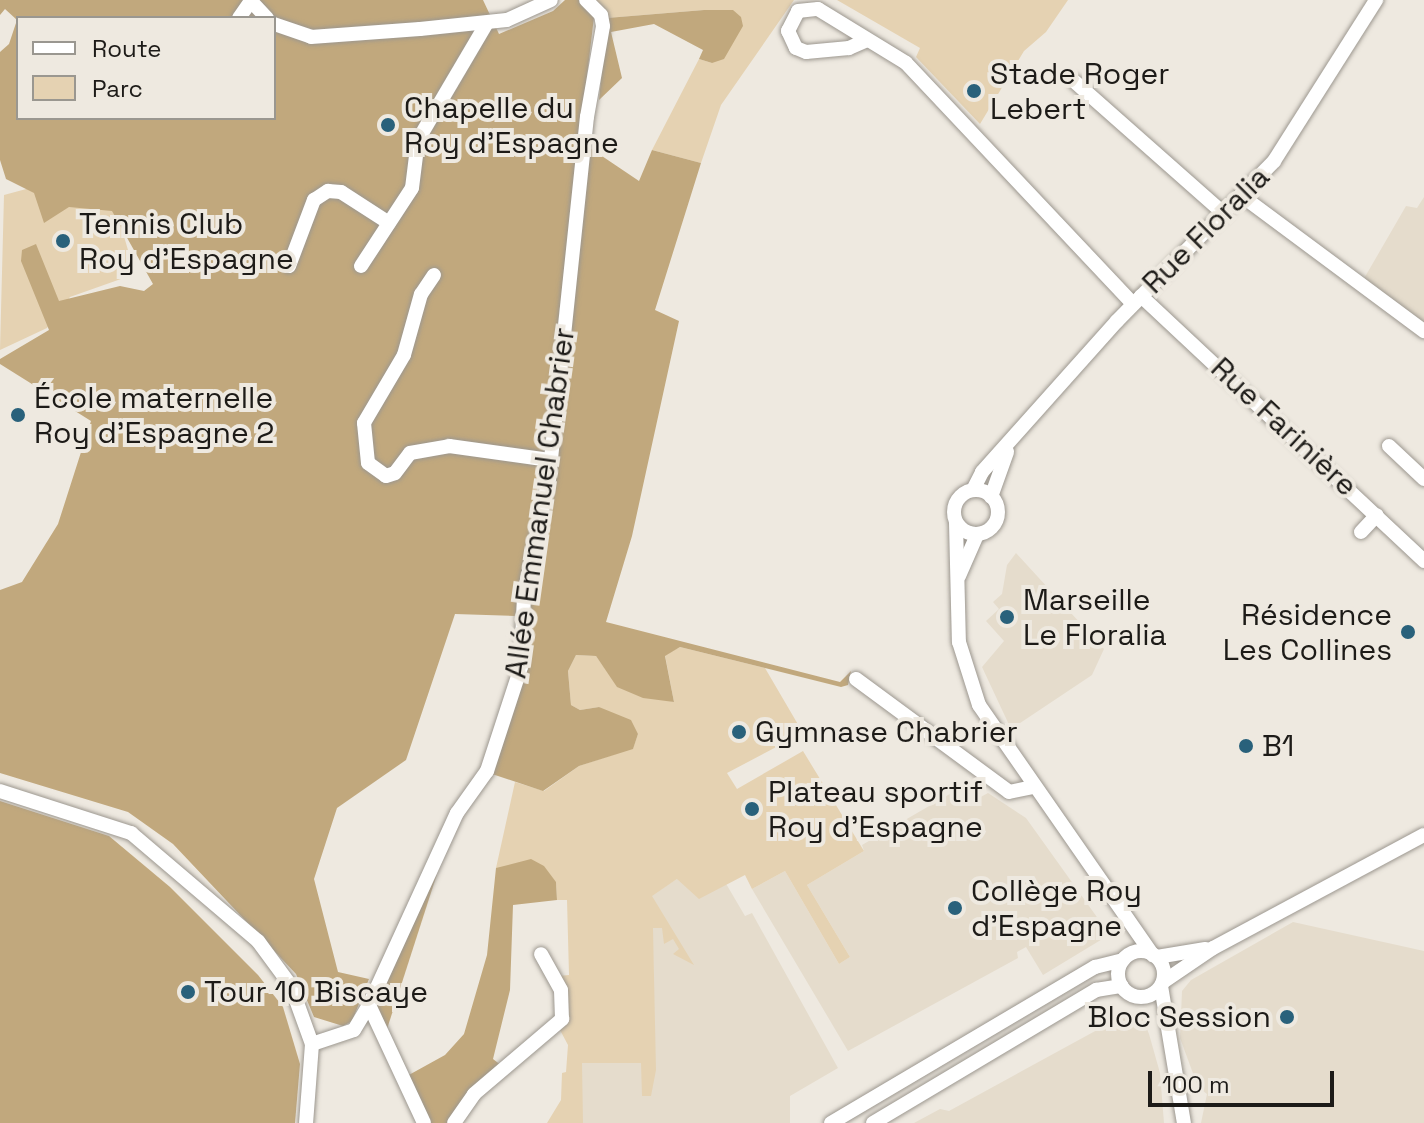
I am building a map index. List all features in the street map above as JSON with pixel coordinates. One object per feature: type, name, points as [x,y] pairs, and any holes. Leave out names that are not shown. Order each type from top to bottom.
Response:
[{"type":"street","points":[[276,25],[311,37],[487,23],[519,17],[551,0]]},
{"type":"street","name":"Allée Emmanuel Chabrier","points":[[312,1044],[354,1030],[369,1005],[457,813],[492,756],[521,667],[524,594],[550,460],[587,117],[603,26],[601,15],[586,0]]},
{"type":"street","name":"Rue Floralia","points":[[973,490],[982,472],[1137,300],[1274,161],[1376,0]]},
{"type":"street","points":[[251,1],[265,16]]},
{"type":"street","name":"Rue Farinière","points":[[867,40],[849,48],[806,52],[796,48],[788,31],[791,18],[806,8],[818,9],[867,40],[916,73],[1137,300],[1377,515],[1424,561]]},
{"type":"street","points":[[361,266],[412,188],[418,140],[487,23]]},
{"type":"street","points":[[1075,82],[1224,214]]},
{"type":"street","points":[[289,266],[314,200],[328,191],[341,192],[389,223]]},
{"type":"street","points":[[1242,196],[1424,331]]},
{"type":"street","points":[[434,275],[421,294],[404,355],[364,423],[368,463],[386,476],[395,473],[410,453],[449,446],[550,460]]},
{"type":"street","name":"Rue Floralia","points":[[991,497],[1011,442]]},
{"type":"street","points":[[1389,446],[1424,479]]},
{"type":"street","points":[[955,600],[963,559],[977,535],[997,519],[991,497],[973,490],[956,503],[955,600],[961,650],[979,705],[1033,787],[1155,956],[1162,984],[1165,1032],[1184,1103],[1184,1123]]},
{"type":"street","points":[[1361,532],[1377,515]]},
{"type":"street","points":[[956,523],[977,535]]},
{"type":"street","points":[[856,679],[1009,792],[1033,787]]},
{"type":"street","points":[[0,791],[105,821],[150,845],[271,955],[291,986],[312,1044],[306,1123]]},
{"type":"street","points":[[1143,997],[1213,948],[1424,835]]},
{"type":"street","points":[[1122,986],[1125,917]]},
{"type":"street","points":[[831,1123],[1095,967],[1140,952],[1155,956],[1213,948]]},
{"type":"street","points":[[454,1123],[474,1094],[562,1019],[561,990],[541,954]]},
{"type":"street","points":[[873,1123],[1089,995],[1122,986],[1143,997],[1165,1032]]},
{"type":"street","points":[[369,1005],[424,1123]]},
{"type":"shaded area","points":[[0,0],[483,0],[499,34],[553,11],[565,0],[580,0],[594,17],[541,467],[515,616],[455,614],[406,760],[337,808],[314,879],[338,972],[369,979],[352,1021],[343,1026],[314,1017],[296,974],[173,844],[128,812],[0,773],[0,590],[22,582],[58,524],[91,421],[0,364],[0,359],[49,330],[21,261],[22,250],[36,244],[59,301],[120,286],[144,291],[153,284],[112,211],[69,207],[44,223],[34,193],[6,179],[0,160],[0,52],[9,44],[16,23],[16,120],[276,120],[276,16],[16,16],[16,19],[5,9],[0,15]]},
{"type":"shaded area","points":[[733,10],[741,17],[743,26],[724,59],[712,63],[699,59],[703,50],[654,24],[611,32],[622,78],[599,100],[607,18]]},
{"type":"shaded area","points":[[590,148],[639,181],[652,150],[701,163],[655,310],[679,321],[632,536],[606,622],[840,682],[851,671],[848,685],[841,687],[680,647],[665,656],[674,702],[643,698],[617,687],[596,656],[576,655],[568,671],[571,705],[580,710],[599,707],[631,720],[638,734],[633,749],[579,766],[543,791],[492,774],[528,610]]},
{"type":"shaded area","points":[[1424,197],[1424,326],[1362,282],[1406,206],[1417,208]]},
{"type":"shaded area","points":[[1016,553],[1104,649],[1092,675],[1011,729],[982,667],[1004,641],[986,621],[999,609],[993,602],[1002,594],[1007,565]]},
{"type":"shaded area","name":"Collège Roy d'Espagne","points":[[955,791],[966,805],[988,793],[1026,818],[1104,927],[1104,938],[1043,975],[1026,947],[1017,952],[1018,958],[848,1051],[752,889],[785,871],[839,964],[850,957],[807,885],[864,851],[862,845]]},
{"type":"shaded area","points":[[0,801],[109,836],[170,887],[258,975],[283,1007],[300,1064],[295,1123],[0,1123]]},
{"type":"shaded area","points":[[531,859],[544,866],[556,882],[557,900],[513,905],[510,990],[493,1059],[502,1066],[452,1123],[428,1123],[407,1076],[445,1055],[464,1034],[487,955],[496,868]]},
{"type":"shaded area","points":[[437,874],[387,1029],[374,1005]]},
{"type":"shaded area","points":[[677,879],[725,882],[745,916],[752,913],[838,1068],[790,1096],[790,1123],[580,1123],[581,1063],[655,1063],[652,895]]},
{"type":"shaded area","points":[[1293,922],[1424,951],[1424,1123],[1201,1123],[1207,1094],[1198,1087],[1180,1038],[1182,991],[1191,980]]},
{"type":"shaded area","points":[[1130,1012],[1142,1017],[1149,1034],[1160,1073],[1164,1123],[914,1123],[940,1109],[949,1111]]},
{"type":"green space","points":[[594,0],[794,0],[721,105],[701,163],[652,150],[699,59],[712,63],[704,10],[607,18]]},
{"type":"green space","name":"Stade Roger Lebert","points":[[837,0],[1068,0],[1046,32],[1024,51],[980,124],[916,57],[920,48]]},
{"type":"green space","name":"Tennis Club Roy d'Espagne","points":[[104,168],[135,274],[70,297],[47,328],[0,350],[4,195]]},
{"type":"green space","points":[[680,647],[765,668],[803,733],[727,773],[737,789],[803,751],[864,851],[807,885],[850,957],[839,964],[785,871],[752,889],[745,875],[699,899],[677,879],[652,896],[694,965],[673,954],[679,949],[673,939],[664,944],[662,928],[653,928],[656,1070],[651,1096],[642,1096],[641,1063],[582,1063],[583,1123],[547,1123],[561,1100],[562,1073],[566,1072],[568,1045],[560,1030],[567,1020],[559,976],[569,975],[567,900],[557,900],[556,882],[496,868],[515,782],[544,791],[579,766],[633,748],[638,734],[599,707],[580,710],[571,705],[568,671],[576,655],[596,656],[618,687],[674,702],[665,655]]},
{"type":"place","name":"Stade Roger Lebert","points":[[974,91]]},
{"type":"place","name":"Chapelle du Roy d’Espagne","points":[[388,125]]},
{"type":"place","name":"Tennis Club Roy d'Espagne","points":[[63,241]]},
{"type":"place","name":"École maternelle Roy d'Espagne 2","points":[[18,415]]},
{"type":"place","name":"Marseille Le Floralia","points":[[1007,617]]},
{"type":"place","name":"Résidence Les Collines","points":[[1408,632]]},
{"type":"place","name":"Gymnase Chabrier","points":[[739,732]]},
{"type":"place","name":"B1","points":[[1246,746]]},
{"type":"place","name":"Plateau sportif Roy d'Espagne","points":[[752,809]]},
{"type":"place","name":"Collège Roy d'Espagne","points":[[955,908]]},
{"type":"place","name":"Tour 10 Biscaye","points":[[188,992]]},
{"type":"place","name":"Bloc Session","points":[[1287,1017]]}]
